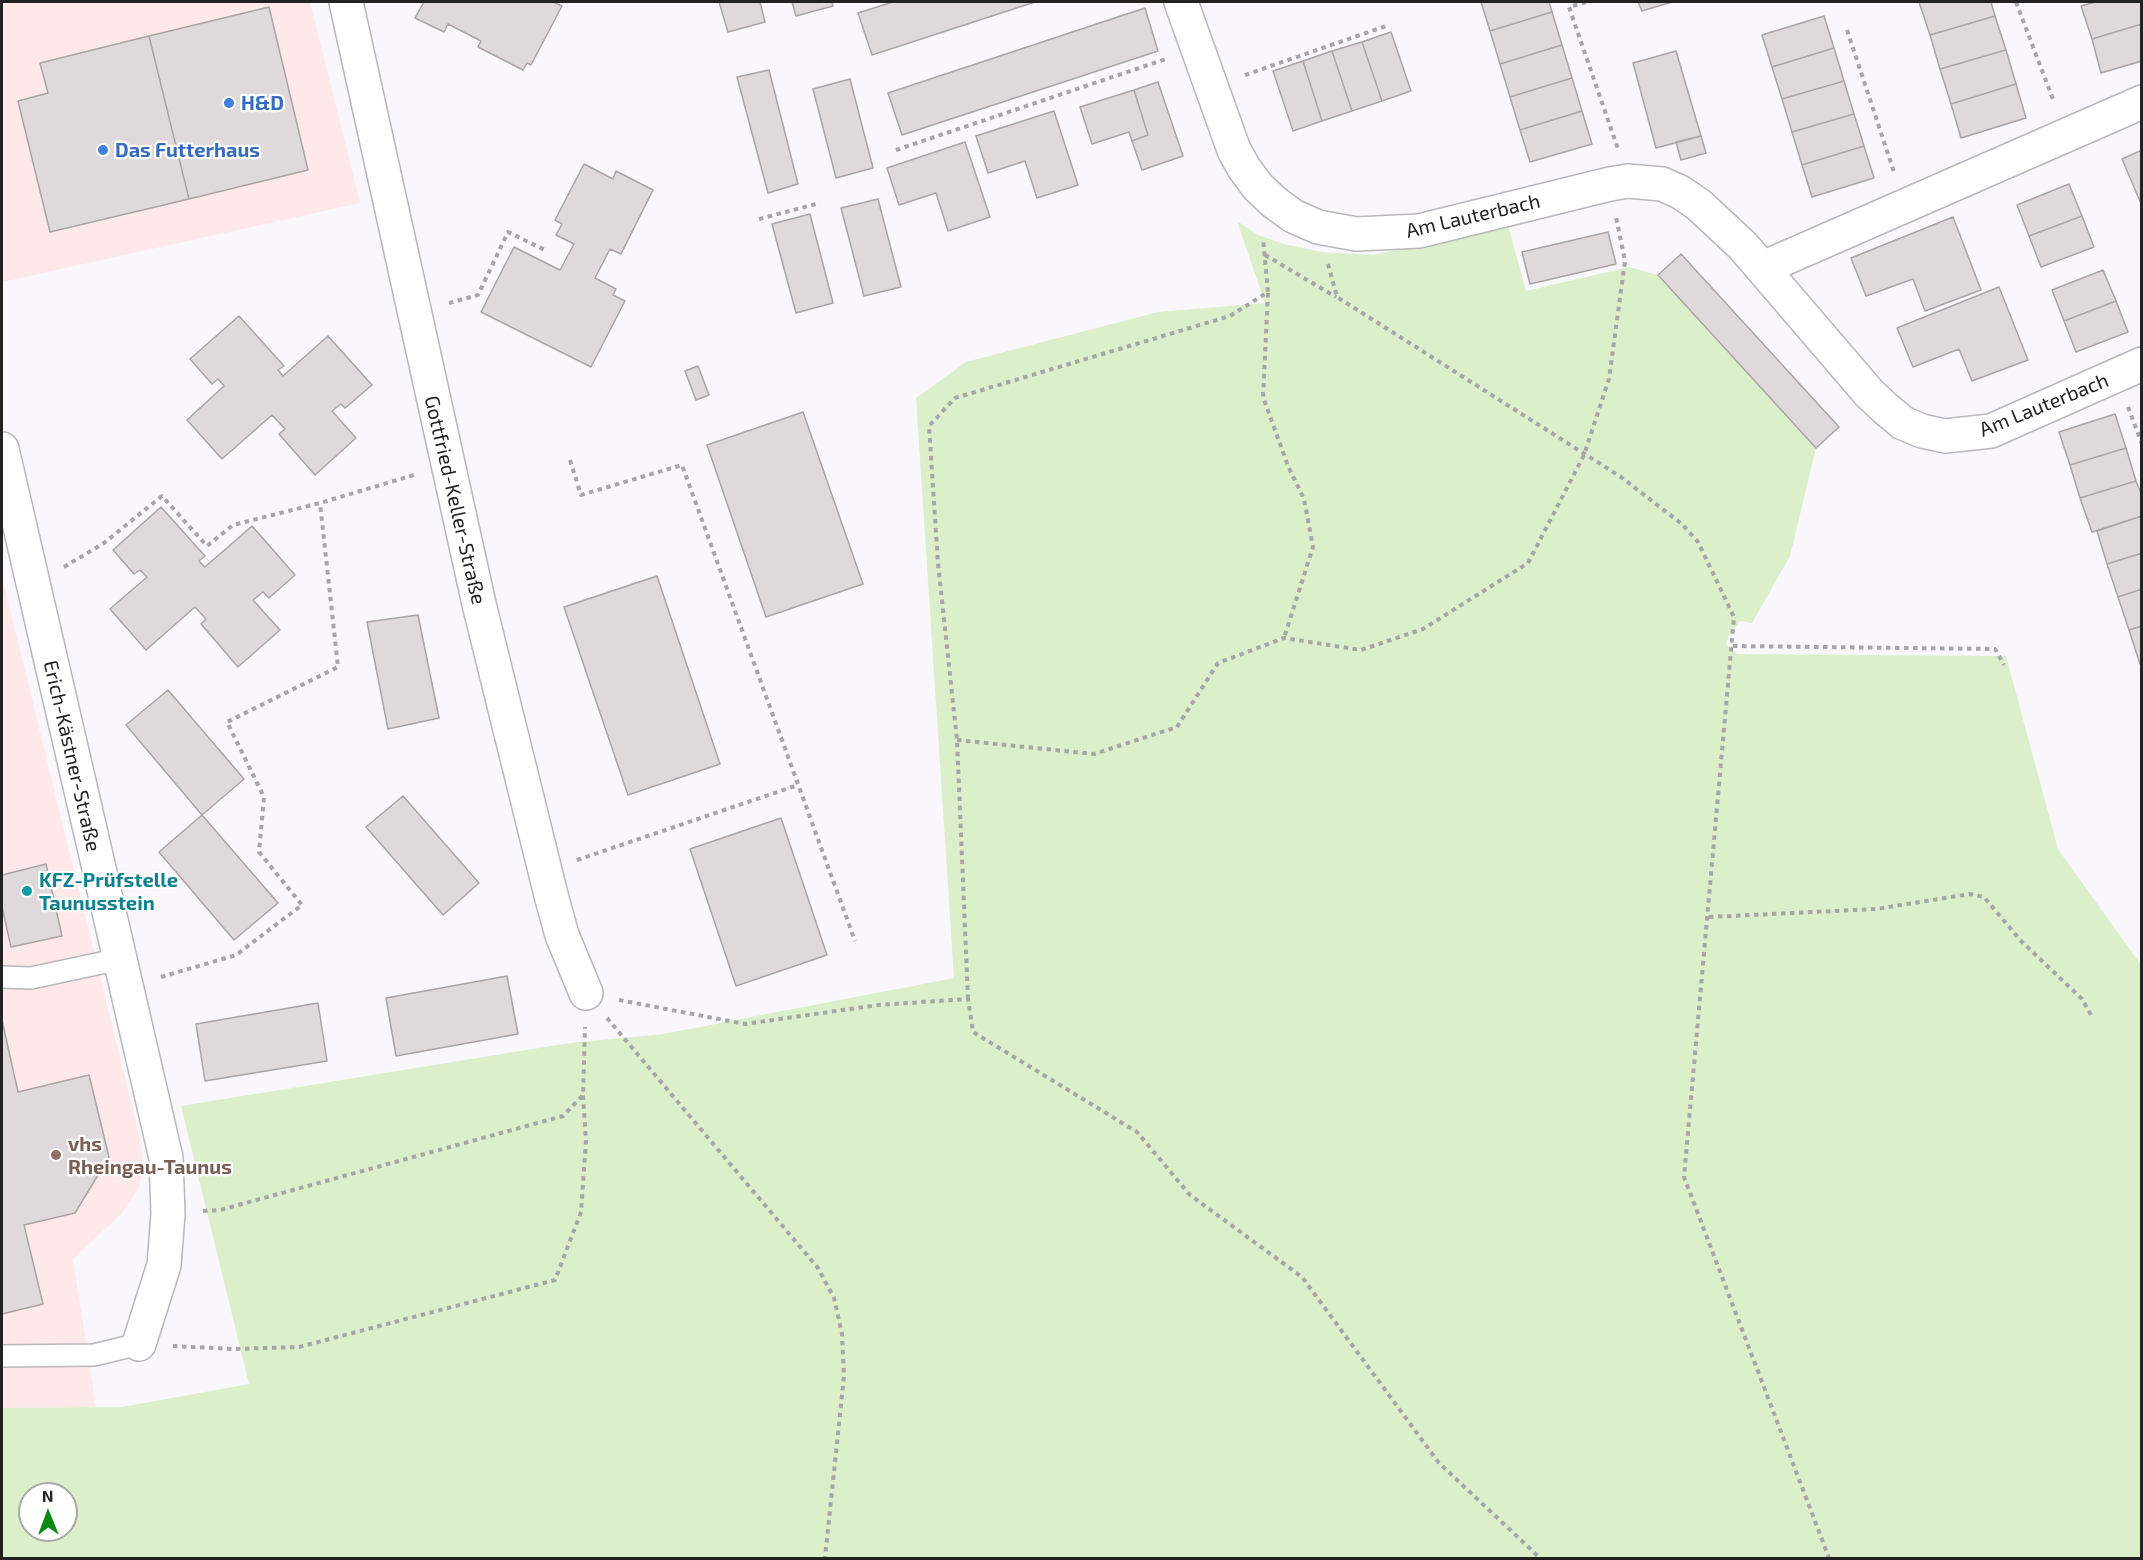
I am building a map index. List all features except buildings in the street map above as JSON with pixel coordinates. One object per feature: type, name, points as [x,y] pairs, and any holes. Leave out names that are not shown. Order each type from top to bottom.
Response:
[{"type":"street","name":"Gottfried-Keller-Straße","points":[[346,2],[447,465],[545,871],[562,935],[586,993]]},
{"type":"street","name":"Am Lauterbach","points":[[1181,2],[1234,150],[1258,187],[1293,216],[1318,227],[1356,234],[1419,231],[1619,182],[1662,184],[1680,192],[1699,205],[1763,267],[1869,393],[1903,423],[1922,431],[1945,436],[1990,431],[2142,364]]},
{"type":"street","points":[[1763,267],[2142,102]]},
{"type":"street","name":"Erich-Kästner-Straße","points":[[2,449],[166,1158],[168,1214],[164,1265],[139,1344]]},
{"type":"lane","points":[[2,976],[31,978],[123,974]]},
{"type":"lane","points":[[2,1356],[94,1355],[139,1344]]},
{"type":"path","points":[[957,740],[1094,754],[1177,727],[1218,663],[1284,638],[1361,650],[1424,629],[1527,563],[1584,455],[1609,379],[1625,261],[1619,182],[1569,7],[1586,2]]},
{"type":"path","points":[[2016,2],[2067,134]]},
{"type":"path","points":[[1210,88],[1389,26]]},
{"type":"path","points":[[1847,30],[1905,204]]},
{"type":"path","points":[[896,150],[1197,49]]},
{"type":"path","points":[[1258,187],[1268,292],[1263,397],[1288,466],[1304,499],[1313,547],[1284,638]]},
{"type":"path","points":[[759,219],[820,203]]},
{"type":"path","points":[[1318,227],[1337,297]]},
{"type":"path","points":[[413,312],[478,295],[508,232],[547,251]]},
{"type":"path","points":[[1264,255],[1337,297],[1655,501],[1698,542],[1734,617],[1684,1177],[1829,1558]]},
{"type":"path","points":[[1268,292],[1230,316],[955,398],[929,426],[938,563],[957,740],[968,999],[973,1032],[1137,1132],[1190,1195],[1302,1277],[1439,1463],[1540,1558]]},
{"type":"path","points":[[570,460],[581,495],[682,465],[855,940]]},
{"type":"path","points":[[31,576],[60,569],[104,543],[162,496],[207,546],[233,525],[320,503],[447,465]]},
{"type":"path","points":[[123,974],[236,955],[302,905],[259,852],[264,797],[227,722],[338,667],[320,503]]},
{"type":"path","points":[[1733,646],[1995,649],[2004,665]]},
{"type":"path","points":[[545,871],[798,785]]},
{"type":"path","points":[[1708,917],[1876,909],[1970,894],[1984,897],[2022,941],[2082,999],[2091,1015]]},
{"type":"path","points":[[586,993],[745,1024],[878,1005],[968,999]]},
{"type":"path","points":[[139,1344],[234,1349],[299,1347],[555,1280],[581,1212],[586,1141],[583,1095],[586,993]]},
{"type":"path","points":[[586,993],[818,1268],[834,1298],[842,1334],[844,1376],[825,1558]]},
{"type":"path","points":[[168,1214],[220,1210],[563,1116],[583,1095]]},
{"type":"shaded area","points":[[2,2],[310,2],[360,203],[2,282]]},
{"type":"shaded area","points":[[2,577],[141,1143],[143,1169],[138,1189],[122,1213],[73,1259],[96,1407],[2,1408]]},
{"type":"green space","points":[[1237,221],[1258,235],[1284,244],[1322,252],[1373,255],[1508,225],[1526,291],[1629,267],[1658,275],[1816,448],[1790,556],[1752,623],[1740,621],[1729,635],[1726,644],[1737,654],[2006,656],[2058,849],[2141,965],[2141,1558],[2,1558],[2,1408],[122,1407],[249,1384],[181,1106],[570,1043],[663,1034],[954,978],[916,398],[966,362],[1158,312],[1265,303]]},
{"type":"place","name":"H&D","points":[[229,103]]},
{"type":"place","name":"Das Futterhaus","points":[[103,150]]},
{"type":"place","name":"KFZ-Prüfstelle Taunusstein","points":[[27,891]]},
{"type":"place","name":"vhs Rheingau-Taunus","points":[[56,1155]]}]
